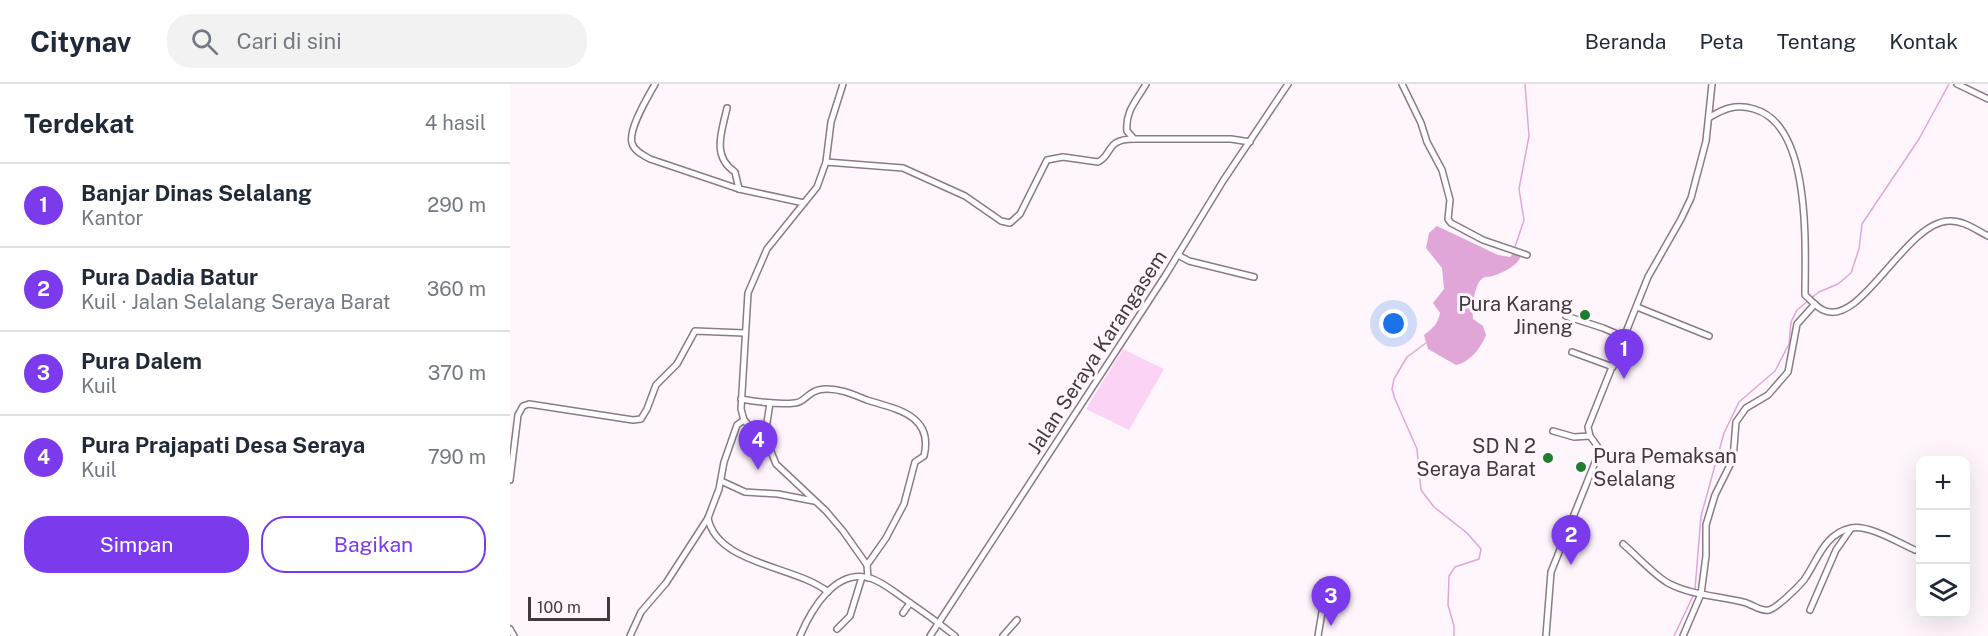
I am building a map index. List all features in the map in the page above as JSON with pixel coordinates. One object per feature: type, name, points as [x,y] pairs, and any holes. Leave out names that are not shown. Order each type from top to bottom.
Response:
[{"type":"street","points":[[654,84],[632,134],[632,145],[635,148],[650,159],[739,189],[804,203]]},
{"type":"street","points":[[843,84],[828,135],[826,162],[814,192],[764,255],[748,293],[741,399],[744,420],[764,442],[776,464],[832,518],[867,565]]},
{"type":"street","points":[[1134,139],[1127,131],[1127,118],[1146,84]]},
{"type":"street","name":"Jalan Seraya Karangasem","points":[[930,636],[1288,84]]},
{"type":"street","points":[[1402,84],[1442,170],[1450,200],[1448,219],[1457,228],[1527,255]]},
{"type":"street","points":[[1546,636],[1551,572],[1598,454],[1598,447],[1590,436],[1588,427],[1648,277],[1681,219],[1690,198],[1706,141],[1712,84]]},
{"type":"street","points":[[1958,85],[1988,99]]},
{"type":"street","points":[[1712,96],[1714,102],[1724,109]]},
{"type":"street","points":[[1710,117],[1724,109],[1736,106],[1763,113],[1775,121],[1788,141],[1795,163],[1805,218],[1805,295],[1824,311],[1838,312],[1854,305],[1921,232],[1939,223],[1959,221],[1988,236]]},
{"type":"street","points":[[727,108],[720,141],[721,157],[726,166],[735,172],[739,189]]},
{"type":"street","points":[[826,162],[903,168],[965,196],[1001,221],[1010,223],[1020,214],[1047,160],[1063,157],[1098,162],[1102,161],[1108,150],[1118,142],[1134,139],[1231,139],[1250,142]]},
{"type":"street","points":[[1178,255],[1190,261],[1254,277]]},
{"type":"street","points":[[1683,636],[1701,594],[1707,525],[1715,495],[1733,459],[1736,422],[1746,408],[1768,395],[1788,372],[1797,324],[1814,304]]},
{"type":"street","points":[[1637,307],[1709,336]]},
{"type":"street","points":[[1566,316],[1624,337]]},
{"type":"street","points":[[510,480],[518,420],[523,406],[529,404],[633,420],[641,419],[656,385],[677,364],[695,332],[744,333]]},
{"type":"street","points":[[1572,352],[1613,367]]},
{"type":"street","points":[[741,399],[770,403],[797,403],[812,391],[837,390],[904,411],[921,429],[925,443],[924,456],[915,462],[904,504],[886,538],[867,565],[865,578],[850,616],[837,629]]},
{"type":"street","points":[[764,442],[770,403]]},
{"type":"street","points":[[511,415],[518,420]]},
{"type":"street","points":[[630,636],[641,612],[666,583],[708,518],[737,425],[744,420]]},
{"type":"street","points":[[1552,430],[1574,437],[1590,436]]},
{"type":"street","points":[[721,481],[745,492],[778,494],[816,502]]},
{"type":"street","points":[[708,518],[713,534],[726,545],[768,567],[809,580],[828,592]]},
{"type":"street","points":[[1810,610],[1836,550],[1846,533],[1854,527]]},
{"type":"street","points":[[1623,544],[1670,584],[1766,610],[1773,608],[1802,583],[1828,540],[1846,529],[1864,527],[1915,550]]},
{"type":"street","points":[[800,636],[811,613],[836,584],[845,580],[865,578],[884,584],[955,636]]},
{"type":"street","points":[[903,613],[910,603]]},
{"type":"street","points":[[1318,636],[1323,606],[1333,603]]},
{"type":"street","points":[[1003,636],[1017,620]]},
{"type":"street","points":[[510,629],[514,636]]},
{"type":"shaded area","points":[[1437,226],[1498,255],[1510,257],[1515,251],[1522,254],[1510,268],[1502,273],[1484,277],[1480,281],[1474,297],[1473,319],[1483,326],[1486,335],[1474,354],[1466,361],[1456,365],[1428,349],[1424,335],[1438,320],[1440,313],[1433,303],[1444,289],[1442,268],[1426,248],[1429,233]]},
{"type":"shaded area","points":[[1123,349],[1164,369],[1129,430],[1086,409]]},
{"type":"waterway","points":[[1514,250],[1524,220],[1519,189],[1529,136],[1525,84]]},
{"type":"waterway","points":[[1811,298],[1838,284],[1851,273],[1859,249],[1862,224],[1919,139],[1949,84]]},
{"type":"waterway","points":[[1695,589],[1701,516],[1724,433],[1739,402],[1775,371],[1789,344],[1791,322],[1797,310],[1808,301]]},
{"type":"waterway","points":[[1426,343],[1407,357],[1394,379],[1392,389],[1417,449],[1421,490],[1434,507],[1467,533],[1481,549],[1479,559],[1455,567],[1449,576],[1448,605],[1454,626],[1454,636]]},
{"type":"waterway","points":[[1674,636],[1694,594]]},
{"type":"place","name":"Pura Karang Jineng","points":[[1585,315]]},
{"type":"place","name":"Banjar Dinas Selalang","points":[[1624,379]]},
{"type":"place","name":"SD N 2 Seraya Barat","points":[[1548,458]]},
{"type":"place","name":"Pura Pemaksan Selalang","points":[[1581,467]]},
{"type":"place","name":"Pura Prajapati Desa Seraya","points":[[758,470]]},
{"type":"place","name":"Pura Dadia Batur","points":[[1571,565]]},
{"type":"place","name":"Pura Dalem","points":[[1331,626]]}]
